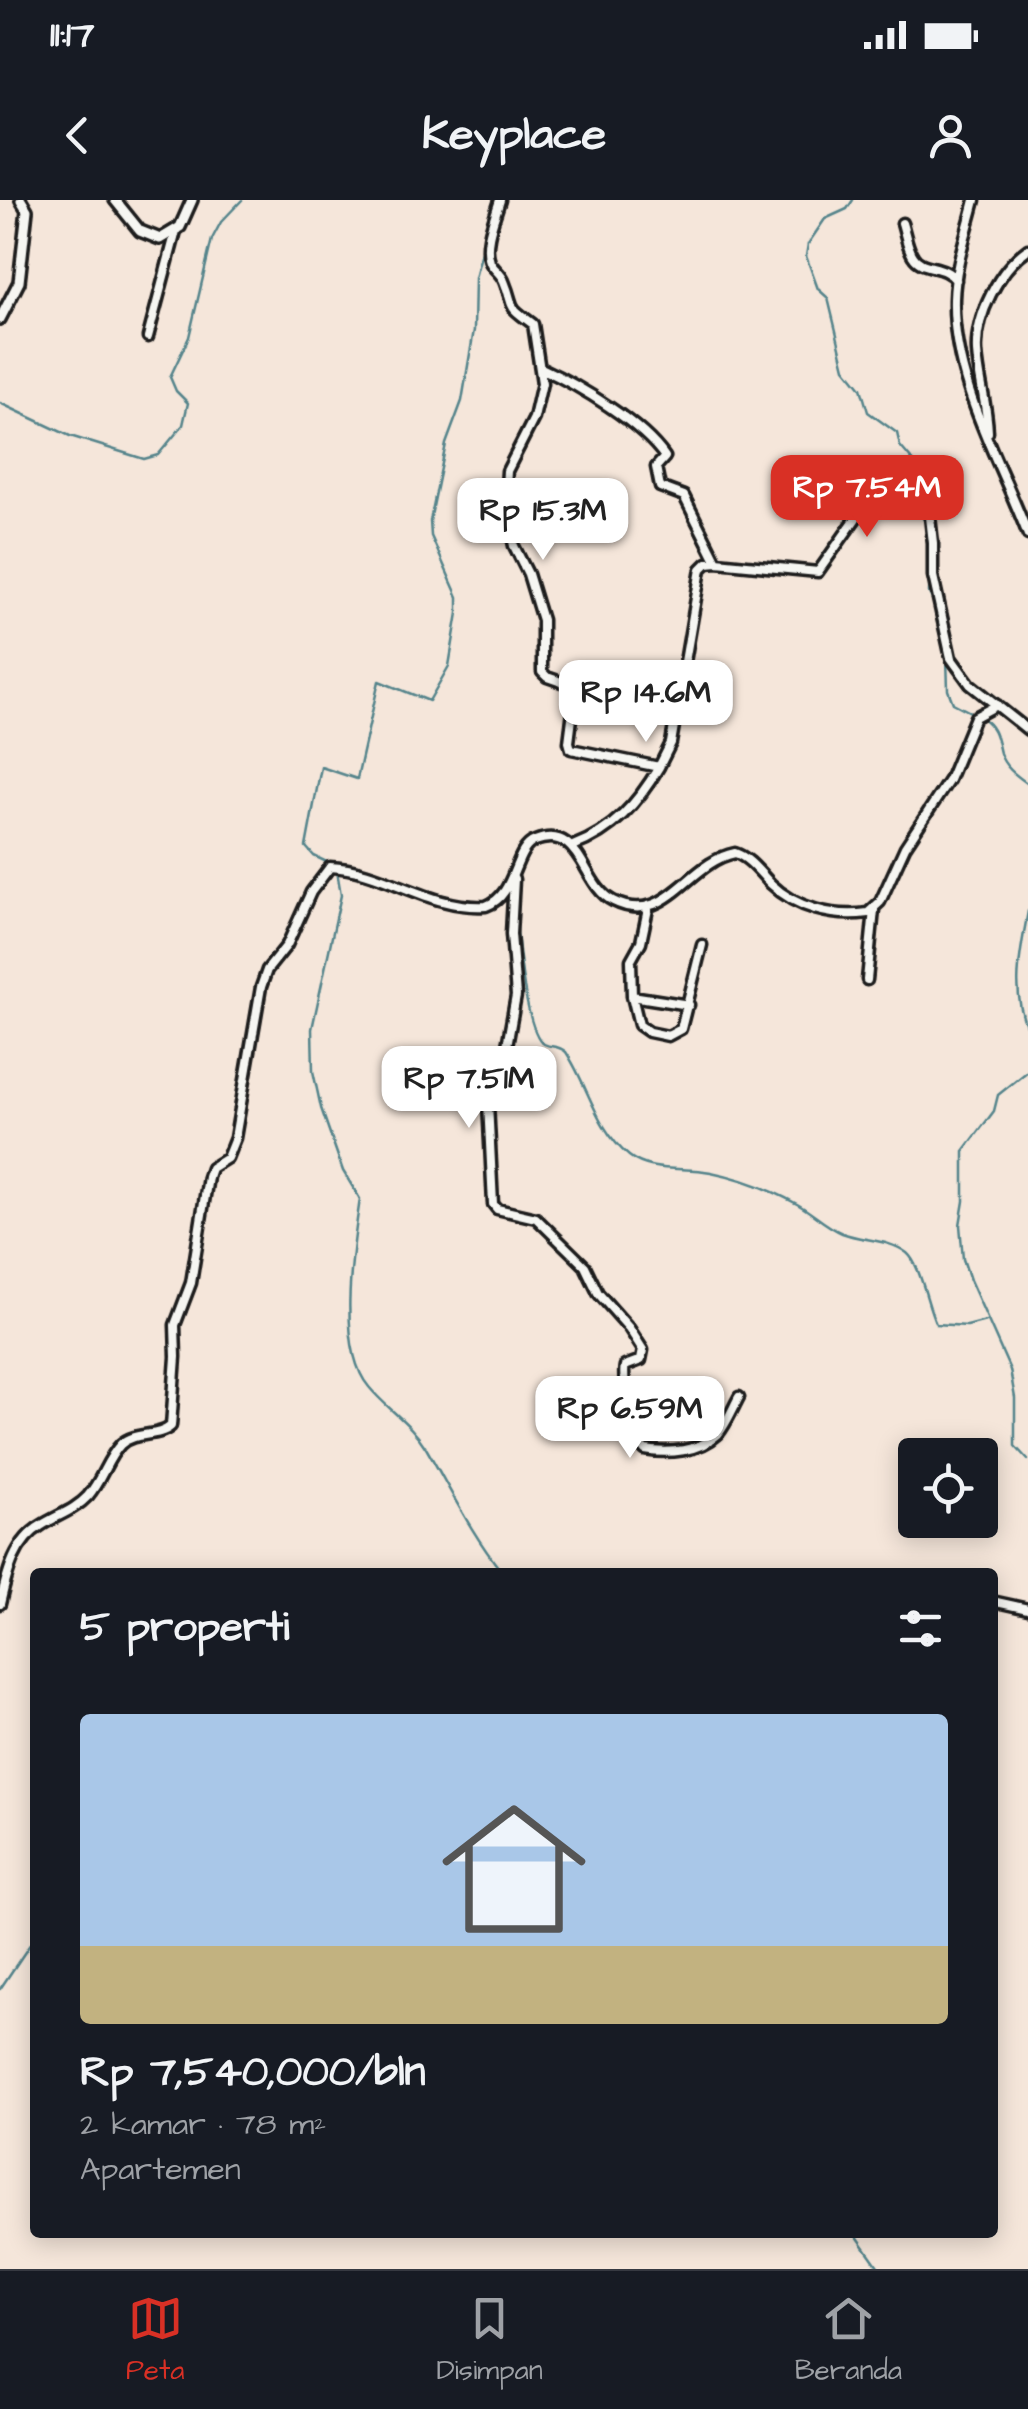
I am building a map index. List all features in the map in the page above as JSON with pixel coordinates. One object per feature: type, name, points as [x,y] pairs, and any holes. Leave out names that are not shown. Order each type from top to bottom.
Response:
[{"type":"street","points":[[0,319],[19,282],[27,210],[22,200]]},
{"type":"street","points":[[115,200],[147,236],[166,238],[185,219],[192,200]]},
{"type":"street","points":[[500,200],[490,236],[489,258],[504,279],[516,314],[533,324],[541,368],[542,383],[534,418],[507,471],[505,504],[514,546],[528,574],[542,620],[542,674],[576,688],[569,742],[572,749],[659,767]]},
{"type":"street","points":[[975,200],[956,280],[955,330],[960,362],[1028,534]]},
{"type":"street","points":[[902,223],[913,256],[925,265],[942,267],[956,280]]},
{"type":"street","points":[[148,337],[176,231]]},
{"type":"street","points":[[988,439],[988,404],[976,350],[980,330],[1002,272],[1028,248]]},
{"type":"street","points":[[541,368],[655,442],[665,457],[656,467],[660,487],[684,496],[717,562]]},
{"type":"street","points":[[573,846],[608,830],[637,802],[659,767],[670,743],[701,570],[706,564],[818,572],[883,480],[897,480],[928,494],[933,576],[950,658],[970,684],[1028,730]]},
{"type":"street","points":[[867,980],[874,910],[905,847],[949,780],[979,714],[997,705]]},
{"type":"street","points":[[0,1604],[15,1554],[26,1537],[85,1499],[122,1443],[142,1434],[166,1431],[171,1426],[174,1325],[191,1283],[208,1177],[211,1168],[227,1158],[235,1138],[261,987],[311,892],[330,867],[370,872],[431,897],[486,906],[502,895],[514,879],[526,846],[556,838],[573,846],[601,893],[612,901],[648,908],[666,900],[713,861],[735,853],[802,906],[843,914],[874,910]]},
{"type":"street","points":[[514,879],[516,996],[503,1068],[488,1103],[493,1204],[536,1218],[584,1266],[598,1293],[643,1350],[641,1360],[625,1366],[622,1374],[630,1400],[632,1433],[645,1450],[684,1450],[717,1435],[739,1397]]},
{"type":"street","points":[[648,908],[641,942],[631,960],[632,996],[639,1025],[649,1032],[668,1036],[681,1028],[702,945]]},
{"type":"street","points":[[632,996],[689,1005]]},
{"type":"street","points":[[998,1602],[1028,1609]]},
{"type":"waterway","points":[[0,403],[70,436],[144,459],[158,455],[183,425],[188,403],[176,391],[170,377],[189,337],[212,239],[221,222],[242,200]]},
{"type":"waterway","points":[[853,200],[847,209],[825,219],[808,244],[806,256],[818,289],[828,298],[845,368],[861,388],[868,412],[897,433],[900,446],[918,467],[920,485]]},
{"type":"waterway","points":[[333,865],[314,856],[306,847],[321,767],[357,779],[379,681],[429,701],[449,666],[458,597],[431,536],[430,521],[446,444],[462,401],[474,330],[475,278],[485,240]]},
{"type":"waterway","points":[[919,493],[928,528]]},
{"type":"waterway","points":[[930,556],[929,593],[937,610]]},
{"type":"waterway","points":[[947,657],[948,690],[953,703],[974,714]]},
{"type":"waterway","points":[[981,717],[993,729],[1005,763],[1028,784]]},
{"type":"waterway","points":[[337,871],[341,895],[312,1029],[313,1071],[343,1171],[360,1199],[349,1296],[353,1348],[369,1387],[420,1439],[499,1568]]},
{"type":"waterway","points":[[1028,911],[1018,986],[1028,1030]]},
{"type":"waterway","points":[[516,921],[524,987],[538,1036],[544,1044],[566,1052],[600,1120],[629,1156],[647,1165],[701,1170],[744,1181],[797,1204],[842,1233],[900,1248],[916,1267],[936,1324],[967,1326],[986,1321]]},
{"type":"waterway","points":[[1028,1071],[998,1095],[994,1111],[964,1151],[960,1225],[963,1259],[970,1280],[1010,1370],[1015,1398],[1015,1446],[1028,1460]]},
{"type":"waterway","points":[[0,1989],[30,1944]]},
{"type":"waterway","points":[[858,2238],[880,2269]]}]
